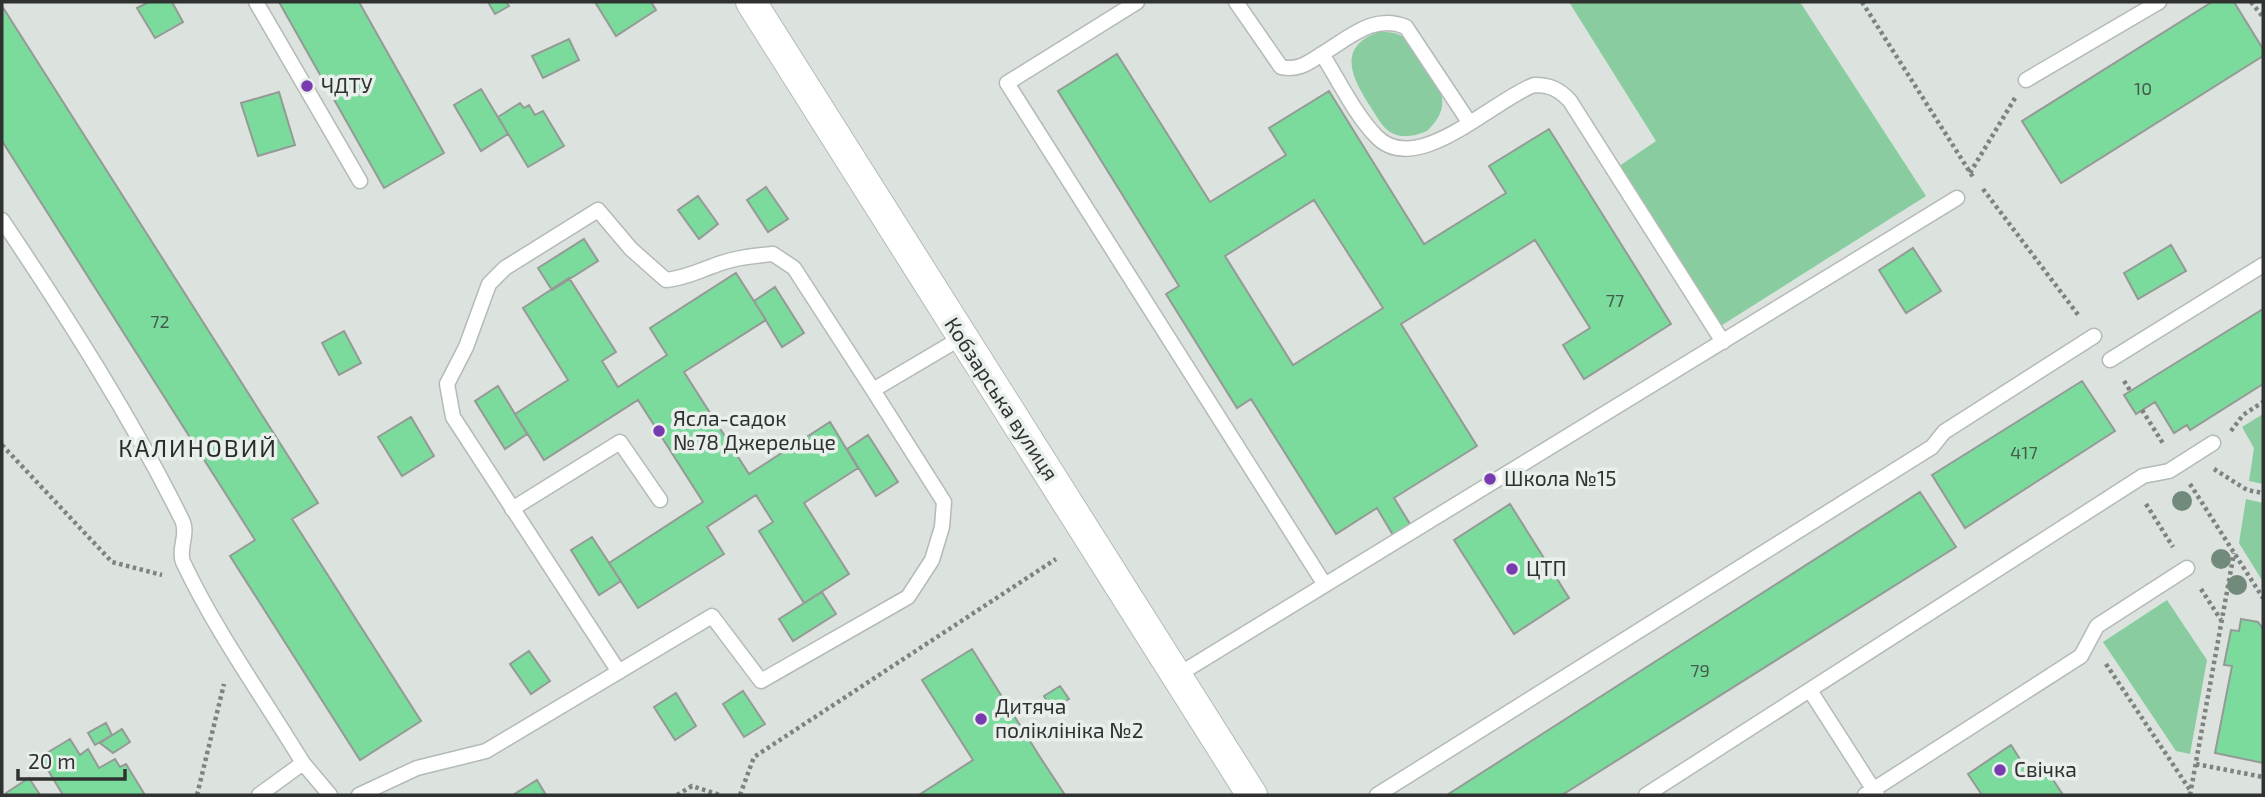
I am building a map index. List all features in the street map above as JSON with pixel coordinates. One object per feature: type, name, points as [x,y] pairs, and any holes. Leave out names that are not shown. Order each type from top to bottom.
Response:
[{"type":"street","name":"Кобзарська вулиця","points":[[751,2],[1252,795]]},
{"type":"lane","points":[[256,2],[359,181]]},
{"type":"lane","points":[[1137,2],[1007,83],[1325,585]]},
{"type":"lane","points":[[1236,2],[1280,67],[1292,70],[1380,21],[1406,27],[1469,122]]},
{"type":"lane","points":[[2026,80],[2159,2]]},
{"type":"lane","points":[[1322,54],[1368,127],[1390,146],[1420,149],[1534,85],[1548,85],[1561,91],[1570,101],[1723,342]]},
{"type":"lane","points":[[1176,676],[1956,198]]},
{"type":"lane","points":[[359,795],[417,768],[486,751],[619,672],[712,616],[761,681],[908,597],[932,560],[942,527],[944,502],[794,268],[773,254],[741,257],[713,266],[689,278],[666,280],[631,249],[597,209],[505,268],[489,284],[466,347],[447,384],[453,418],[619,672]]},
{"type":"lane","points":[[2,220],[73,324],[185,524],[181,559],[303,763],[330,795]]},
{"type":"lane","points":[[2110,360],[2263,265]]},
{"type":"lane","points":[[1377,795],[1920,455],[1935,444],[1944,432],[2094,336]]},
{"type":"lane","points":[[873,390],[961,338]]},
{"type":"lane","points":[[512,509],[620,442],[660,500]]},
{"type":"lane","points":[[1646,795],[1811,692],[2143,476],[2164,474],[2213,443]]},
{"type":"lane","points":[[1811,692],[1872,793],[2081,656],[2086,652],[2089,639],[2097,626],[2187,568]]},
{"type":"lane","points":[[259,795],[303,763]]},
{"type":"path","points":[[1862,2],[1970,173],[2094,336]]},
{"type":"path","points":[[2251,2],[2263,17]]},
{"type":"path","points":[[1970,173],[2026,80]]},
{"type":"path","points":[[2110,360],[2131,392]]},
{"type":"path","points":[[2213,443],[2234,428],[2243,415],[2263,402]]},
{"type":"path","points":[[2142,410],[2263,598]]},
{"type":"path","points":[[2,445],[112,562],[196,584]]},
{"type":"path","points":[[2193,456],[2247,490],[2263,493]]},
{"type":"path","points":[[2190,793],[2234,553]]},
{"type":"path","points":[[740,795],[754,757],[1056,559]]},
{"type":"path","points":[[2089,639],[2190,793]]},
{"type":"path","points":[[197,795],[233,649]]},
{"type":"path","points":[[2196,764],[2263,778]]},
{"type":"path","points":[[677,795],[692,786],[720,795]]},
{"type":"green space","points":[[1569,2],[1800,2],[1926,196],[1719,327],[1615,169],[1656,141]]},
{"type":"green space","points":[[1379,32],[1389,32],[1405,38],[1433,74],[1442,98],[1442,108],[1427,131],[1409,136],[1390,132],[1379,120],[1358,85],[1352,64],[1353,55],[1357,46],[1366,38]]},
{"type":"green space","points":[[2263,414],[2263,484],[2249,481],[2254,448],[2242,427]]},
{"type":"green space","points":[[2246,499],[2263,503],[2263,582],[2239,543]]},
{"type":"green space","points":[[2167,600],[2207,660],[2190,754],[2176,751],[2103,642]]},
{"type":"building","points":[[149,2],[172,2],[183,22],[155,38],[137,8]]},
{"type":"building","points":[[279,2],[359,2],[444,153],[384,188]]},
{"type":"building","points":[[488,2],[506,2],[509,6],[495,14]]},
{"type":"building","points":[[595,2],[651,2],[656,10],[616,36]]},
{"type":"building","points":[[2212,2],[2234,2],[2263,49],[2263,56],[2061,183],[2022,121]]},
{"type":"building","points":[[2,6],[318,503],[292,519],[421,721],[360,760],[230,556],[255,540],[2,141]]},
{"type":"building","points":[[569,39],[579,60],[543,78],[532,56]]},
{"type":"building","points":[[1117,54],[1210,202],[1286,155],[1269,128],[1329,91],[1424,244],[1506,193],[1489,166],[1549,129],[1671,324],[1584,379],[1563,345],[1590,328],[1535,240],[1401,324],[1477,446],[1394,498],[1410,524],[1393,535],[1377,508],[1336,534],[1251,399],[1237,408],[1166,294],[1179,286],[1058,91]],"holes":[[[1314,200],[1383,308],[1293,365],[1225,256]]]},
{"type":"building","points":[[481,89],[508,134],[481,151],[454,105]]},
{"type":"building","points":[[279,92],[295,145],[258,156],[241,103]]},
{"type":"building","points":[[520,103],[524,108],[529,105],[535,115],[543,111],[564,146],[528,167],[498,117]]},
{"type":"building","points":[[766,187],[788,219],[768,232],[747,200]]},
{"type":"building","points":[[698,196],[718,224],[699,239],[678,210]]},
{"type":"building","points":[[584,239],[598,261],[552,290],[538,268]]},
{"type":"building","points":[[2171,245],[2186,271],[2138,299],[2124,273]]},
{"type":"building","points":[[1913,248],[1941,291],[1906,313],[1879,270]]},
{"type":"building","points":[[736,273],[766,320],[684,372],[749,474],[830,422],[858,468],[804,503],[849,574],[804,603],[759,531],[773,522],[756,495],[707,527],[724,554],[638,608],[609,563],[703,502],[638,400],[544,460],[515,414],[568,380],[523,308],[569,278],[616,352],[602,361],[618,387],[667,355],[650,328]]},
{"type":"building","points":[[775,287],[804,333],[782,347],[754,301]]},
{"type":"building","points":[[2263,309],[2263,384],[2190,430],[2187,425],[2174,433],[2155,402],[2136,414],[2124,395]]},
{"type":"building","points":[[344,331],[361,363],[339,375],[322,343]]},
{"type":"building","points":[[2082,381],[2115,431],[1965,528],[1932,475]]},
{"type":"building","points":[[498,386],[527,434],[505,449],[475,401]]},
{"type":"building","points":[[411,417],[434,456],[402,476],[378,437]]},
{"type":"building","points":[[868,435],[898,482],[876,496],[847,449]]},
{"type":"building","points":[[1920,492],[1956,547],[1562,795],[1447,795]]},
{"type":"building","name":"ЦТП","points":[[1510,504],[1569,598],[1514,634],[1454,540]]},
{"type":"building","points":[[592,537],[621,581],[599,595],[571,550]]},
{"type":"building","points":[[822,592],[836,614],[793,641],[779,619]]},
{"type":"building","points":[[2241,619],[2258,622],[2263,629],[2263,763],[2215,753],[2232,666],[2224,665],[2231,630],[2239,631]]},
{"type":"building","name":"Дитяча поліклініка №2","points":[[972,649],[1065,795],[919,795],[973,760],[922,680]]},
{"type":"building","points":[[529,651],[550,681],[531,694],[510,664]]},
{"type":"building","points":[[1060,686],[1069,699],[1052,709],[1044,696]]},
{"type":"building","points":[[743,691],[765,724],[744,737],[723,704]]},
{"type":"building","points":[[676,693],[696,726],[675,740],[654,707]]},
{"type":"building","points":[[106,723],[112,735],[95,745],[88,733]]},
{"type":"building","points":[[122,729],[130,742],[113,753],[100,743]]},
{"type":"building","points":[[70,739],[80,755],[88,749],[99,768],[115,759],[120,767],[126,764],[145,795],[63,795],[40,757]]},
{"type":"building","name":"Свічка","points":[[2011,745],[2030,775],[2044,766],[2063,795],[1982,795],[1968,774]]},
{"type":"building","points":[[29,778],[40,795],[7,795],[6,793]]},
{"type":"building","points":[[537,780],[546,795],[513,795]]},
{"type":"place","name":"ЧДТУ","points":[[307,86]]},
{"type":"place","name":"Ясла-садок №78 Джерельце","points":[[659,431]]},
{"type":"place","name":"Школа №15","points":[[1490,479]]},
{"type":"place","name":"ЦТП","points":[[1512,569]]},
{"type":"place","name":"Дитяча поліклініка №2","points":[[981,719]]},
{"type":"place","name":"Свічка","points":[[2000,770]]},
{"type":"district","name":"КАЛИНОВИЙ","points":[[198,449]]}]
